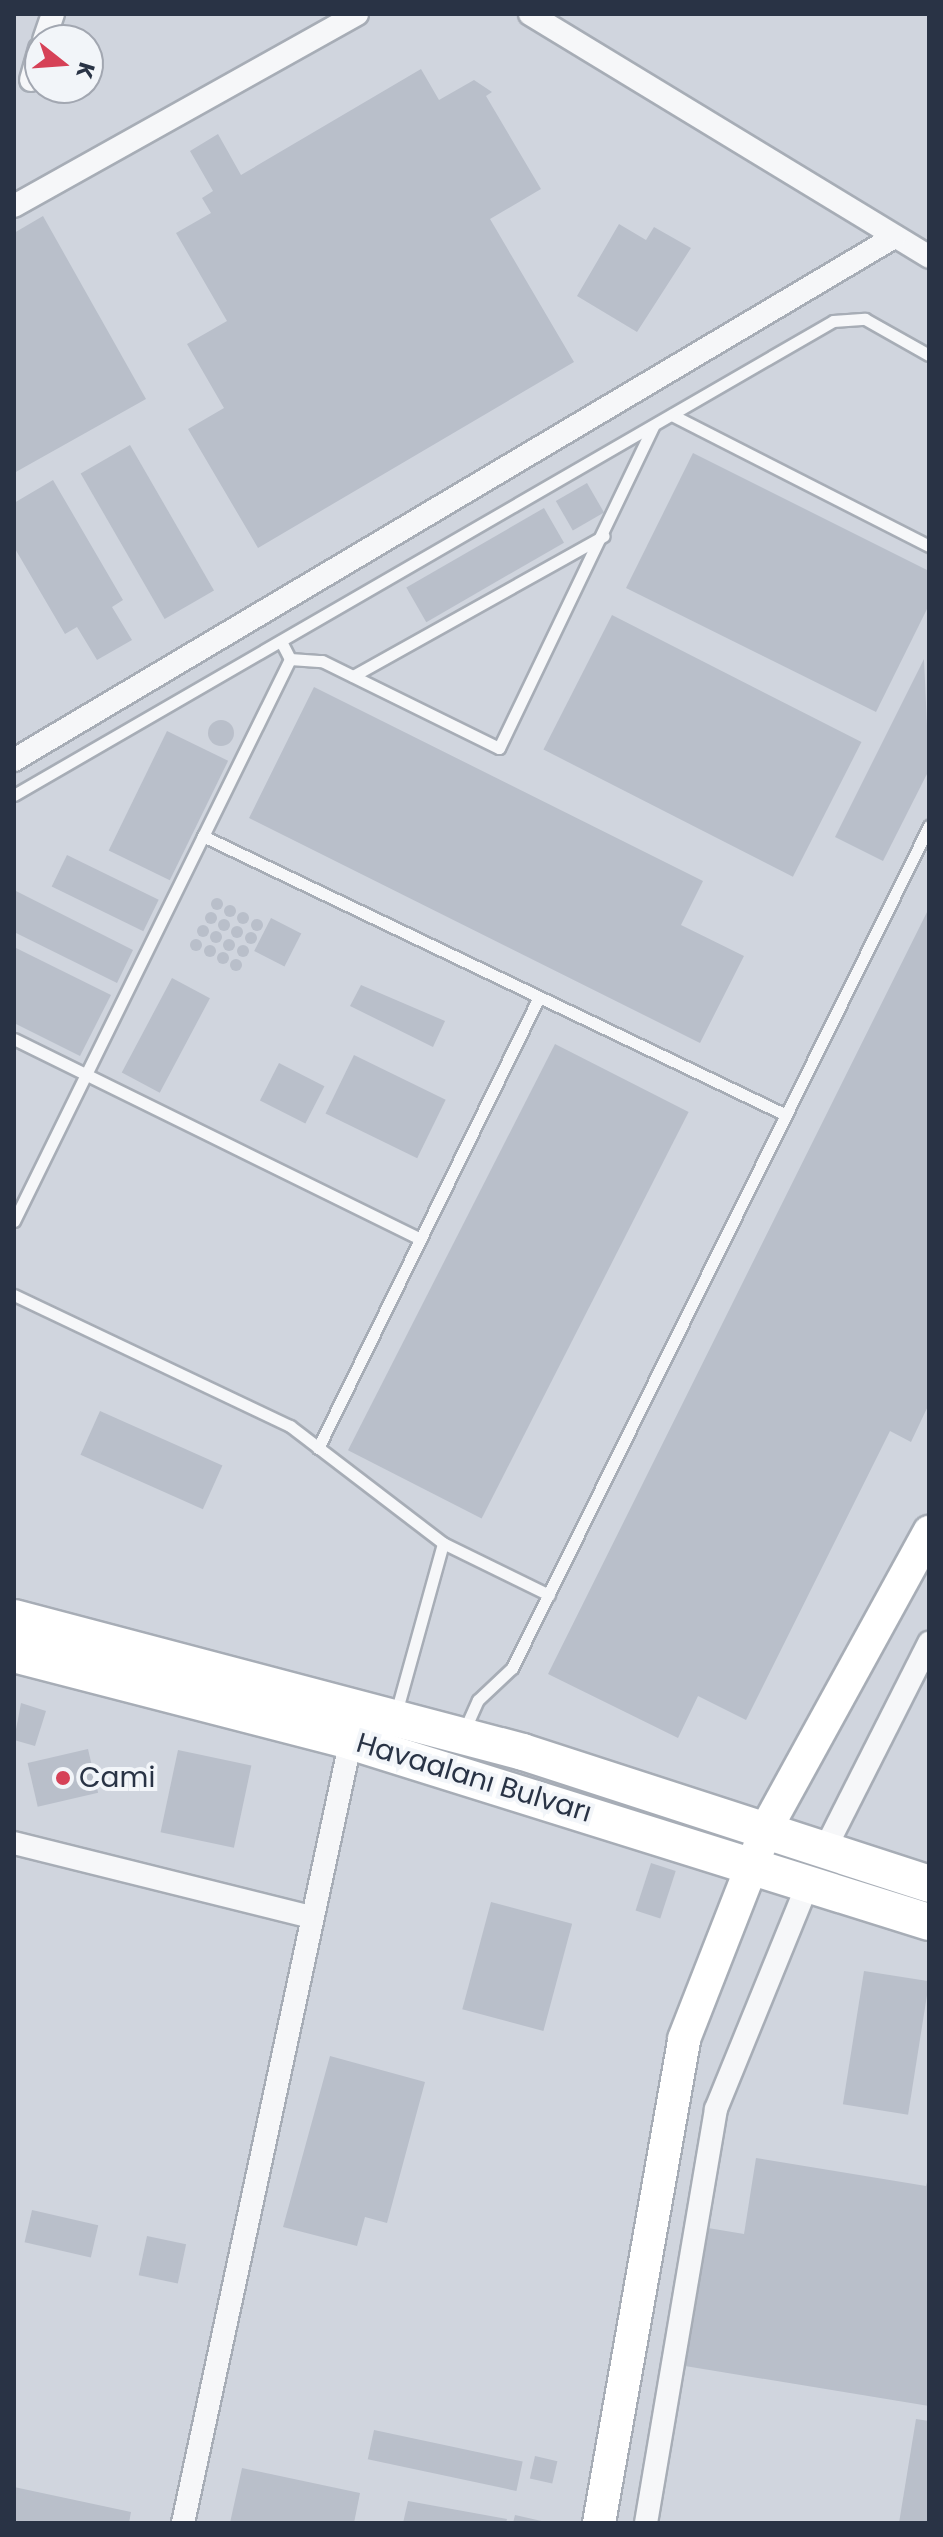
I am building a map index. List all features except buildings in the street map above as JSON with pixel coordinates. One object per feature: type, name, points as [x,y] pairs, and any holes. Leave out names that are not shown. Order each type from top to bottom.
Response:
[{"type":"main road","name":"Havaalanı Bulvarı","points":[[14,1618],[390,1735],[452,1772],[810,1879],[929,1922]]},
{"type":"main road","name":"Havaalanı Bulvarı","points":[[14,1654],[355,1724]]},
{"type":"main road","name":"Havaalanı Bulvarı","points":[[390,1735],[462,1736],[767,1827],[929,1884]]},
{"type":"main road","points":[[452,1772],[462,1736]]},
{"type":"main road","points":[[810,1879],[826,1847]]},
{"type":"street","points":[[14,206],[357,14]]},
{"type":"street","points":[[530,14],[929,257]]},
{"type":"street","points":[[14,760],[894,237]]},
{"type":"street","points":[[599,2523],[684,2039],[767,1827],[929,1532]]},
{"type":"street","points":[[826,1847],[929,1643]]},
{"type":"street","points":[[183,2523],[355,1724]]},
{"type":"street","points":[[14,1843],[311,1917]]},
{"type":"street","points":[[646,2523],[716,2109],[810,1879]]},
{"type":"lane","points":[[14,795],[841,318],[873,322],[929,355]]},
{"type":"lane","points":[[672,415],[929,546]]},
{"type":"lane","points":[[290,659],[322,661],[499,748],[604,536],[653,425]]},
{"type":"lane","points":[[353,676],[604,536]]},
{"type":"lane","points":[[281,641],[290,659]]},
{"type":"lane","points":[[14,1221],[290,659]]},
{"type":"lane","points":[[462,1736],[478,1700],[512,1668],[929,826]]},
{"type":"lane","points":[[203,836],[786,1115]]},
{"type":"lane","points":[[318,1448],[539,997]]},
{"type":"lane","points":[[14,1039],[420,1239]]},
{"type":"lane","points":[[14,1295],[290,1426],[443,1543],[549,1595]]},
{"type":"lane","points":[[390,1735],[443,1543]]},
{"type":"shaded area","points":[[14,14],[929,14],[929,2523],[14,2523]]},
{"type":"place","name":"Cami","points":[[63,1778]]}]
